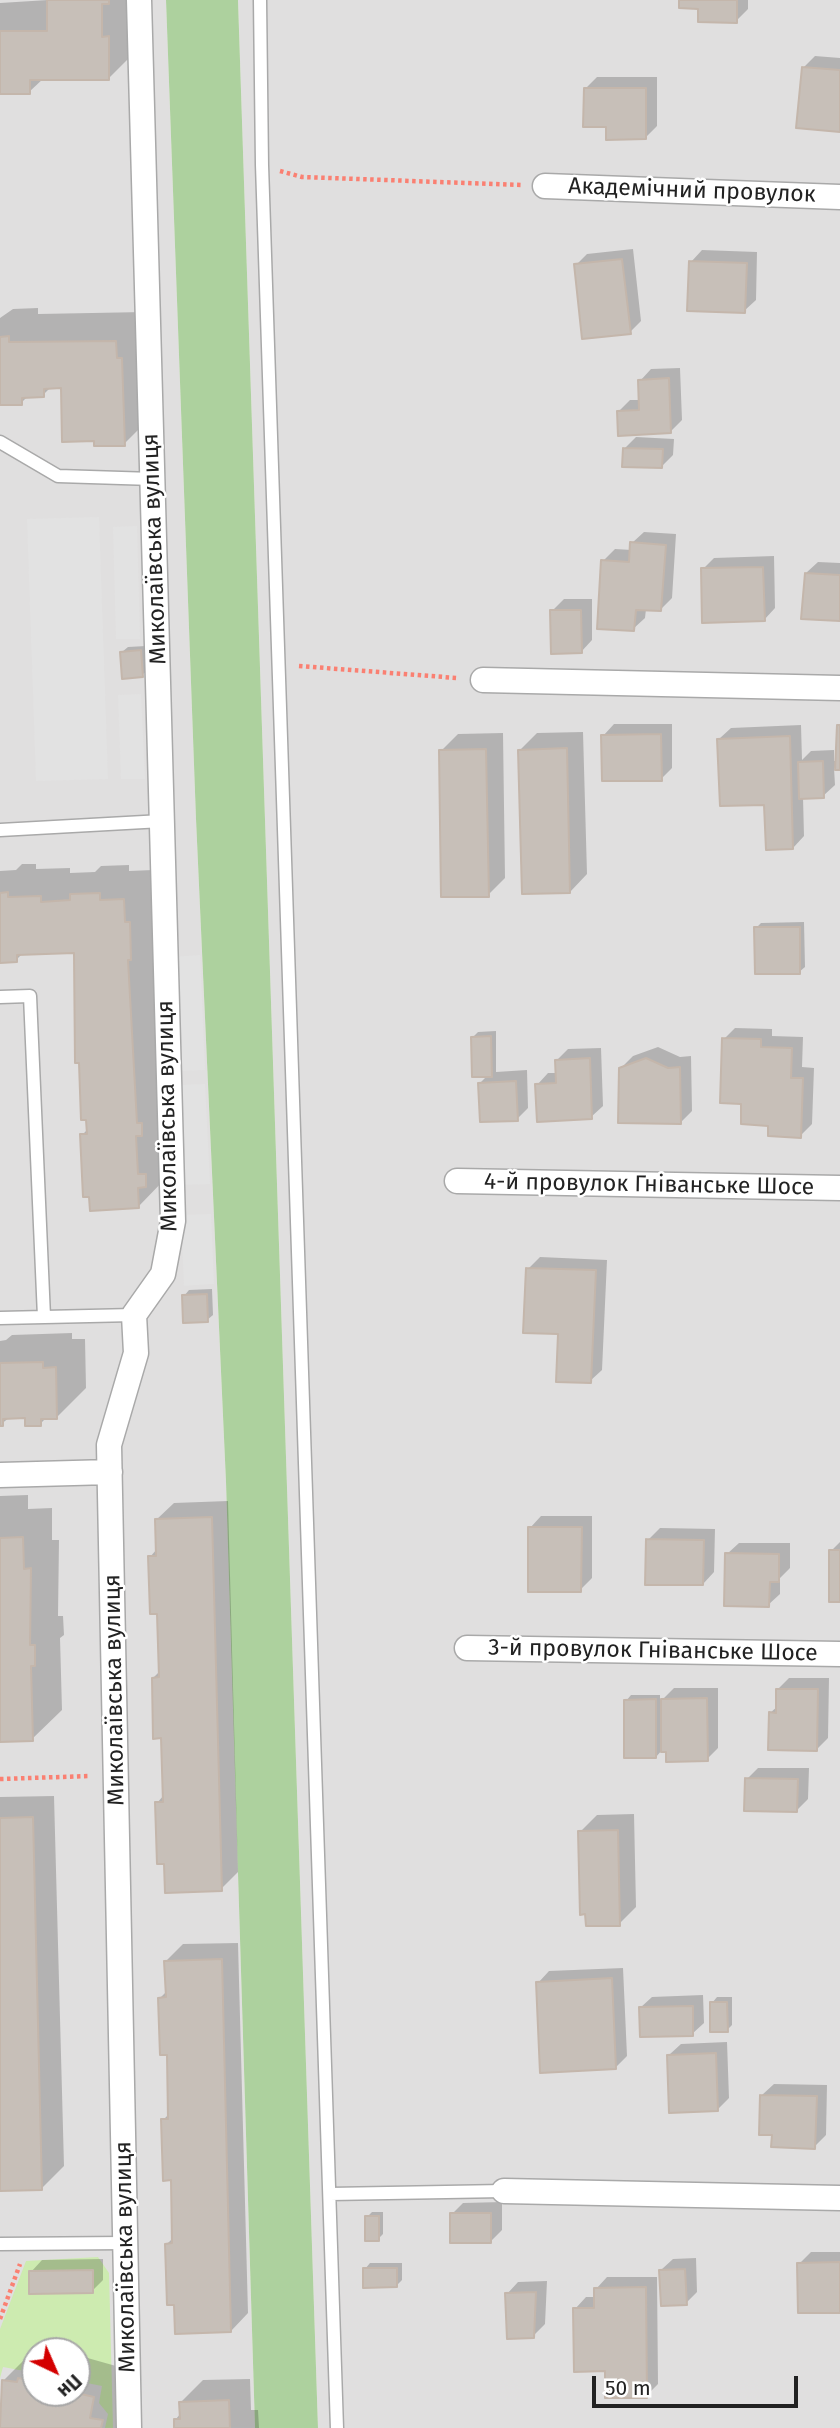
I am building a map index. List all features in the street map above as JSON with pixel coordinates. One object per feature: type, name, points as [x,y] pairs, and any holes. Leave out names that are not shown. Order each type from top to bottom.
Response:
[{"type":"street","name":"Миколаївська вулиця","points":[[129,2428],[109,1445],[136,1353],[134,1315],[163,1274],[173,1221],[139,0]]},
{"type":"street","name":"Академічний провулок","points":[[545,186],[840,197]]},
{"type":"street","points":[[483,680],[840,688]]},
{"type":"street","name":"4-й провулок Гніванське Шосе","points":[[457,1181],[840,1188]]},
{"type":"street","points":[[0,1475],[110,1472]]},
{"type":"street","name":"3-й провулок Гніванське Шосе","points":[[467,1648],[840,1654]]},
{"type":"street","points":[[504,2191],[840,2198]]},
{"type":"lane","points":[[260,0],[262,166],[337,2428]]},
{"type":"lane","points":[[0,442],[58,476],[153,479]]},
{"type":"lane","points":[[0,830],[162,821]]},
{"type":"lane","points":[[0,997],[30,996],[44,1317]]},
{"type":"lane","points":[[0,1318],[134,1315]]},
{"type":"lane","points":[[330,2194],[504,2191]]},
{"type":"lane","points":[[0,2244],[126,2243]]},
{"type":"path","points":[[262,166],[302,177],[545,186]]},
{"type":"path","points":[[279,665],[483,680]]},
{"type":"path","points":[[0,1779],[116,1776]]},
{"type":"path","points":[[0,2319],[27,2244]]},
{"type":"shaded area","points":[[0,0],[166,0],[196,819],[226,1482],[255,2428],[0,2428]]},
{"type":"shaded area","points":[[238,0],[840,0],[840,2428],[318,2428]]},
{"type":"shaded area","points":[[99,517],[108,779],[36,781],[27,519]]},
{"type":"shaded area","points":[[137,526],[140,639],[116,639],[113,527]]},
{"type":"shaded area","points":[[141,694],[145,779],[121,779],[118,695]]},
{"type":"shaded area","points":[[200,955],[205,1070],[178,1071],[173,957]]},
{"type":"shaded area","points":[[205,1084],[210,1184],[181,1185],[177,1085]]},
{"type":"shaded area","points":[[211,1214],[214,1284],[184,1286],[181,1215]]},
{"type":"green space","points":[[166,0],[238,0],[318,2428],[255,2428],[226,1482],[196,819]]},
{"type":"green space","points":[[98,2257],[109,2273],[113,2428],[105,2428],[108,2414],[99,2403],[102,2386],[91,2384],[91,2337],[21,2337],[21,2370],[3,2367],[0,2378],[0,2329],[26,2261]]},
{"type":"building","points":[[47,0],[109,0],[109,4],[102,4],[102,37],[109,36],[109,80],[30,80],[30,94],[0,94],[0,31],[47,31]]},
{"type":"building","points":[[679,0],[737,0],[737,23],[698,22],[698,9],[679,8]]},
{"type":"building","points":[[802,67],[840,70],[840,132],[796,128]]},
{"type":"building","points":[[584,88],[646,88],[646,139],[606,140],[606,127],[583,127]]},
{"type":"building","points":[[622,259],[631,334],[582,339],[574,264]]},
{"type":"building","points":[[689,261],[747,263],[745,313],[687,311]]},
{"type":"building","points":[[9,336],[9,342],[116,341],[117,358],[122,358],[125,446],[94,446],[94,441],[62,442],[61,388],[44,389],[44,397],[22,398],[22,405],[0,405],[0,337]]},
{"type":"building","points":[[669,378],[671,433],[618,436],[617,411],[639,410],[638,380]]},
{"type":"building","points":[[623,448],[663,449],[662,468],[622,467]]},
{"type":"building","points":[[630,542],[666,545],[661,611],[636,610],[634,631],[597,629],[601,560],[629,562]]},
{"type":"building","points":[[763,567],[765,621],[702,623],[701,568]]},
{"type":"building","points":[[805,573],[840,575],[840,621],[801,619]]},
{"type":"building","points":[[550,610],[581,610],[582,653],[551,654]]},
{"type":"building","points":[[141,650],[143,677],[122,679],[120,652]]},
{"type":"building","points":[[837,725],[840,725],[840,770],[835,770]]},
{"type":"building","points":[[661,734],[662,781],[602,781],[601,735]]},
{"type":"building","points":[[790,736],[793,849],[766,850],[764,805],[720,806],[717,739]]},
{"type":"building","points":[[567,748],[570,893],[522,894],[518,750]]},
{"type":"building","points":[[486,749],[489,897],[441,897],[439,750]]},
{"type":"building","points":[[823,761],[824,798],[799,799],[798,762]]},
{"type":"building","points":[[8,892],[8,897],[41,896],[41,902],[70,900],[70,894],[100,893],[100,900],[124,899],[125,922],[130,922],[131,960],[128,960],[137,1123],[142,1123],[142,1136],[136,1136],[138,1174],[146,1174],[146,1187],[138,1188],[139,1208],[90,1211],[89,1197],[83,1197],[80,1134],[87,1134],[86,1120],[81,1120],[79,1063],[75,1063],[74,953],[17,955],[17,962],[0,963],[0,893]]},
{"type":"building","points":[[754,927],[800,927],[800,974],[755,974]]},
{"type":"building","points":[[491,1036],[492,1077],[472,1077],[471,1037]]},
{"type":"building","points":[[722,1038],[761,1039],[761,1047],[792,1048],[791,1078],[803,1078],[801,1138],[768,1136],[768,1126],[741,1124],[741,1104],[720,1103]]},
{"type":"building","points":[[590,1058],[592,1119],[537,1122],[535,1084],[556,1083],[555,1060]]},
{"type":"building","points":[[646,1058],[668,1068],[680,1067],[681,1124],[618,1123],[619,1068]]},
{"type":"building","points":[[516,1081],[518,1121],[480,1122],[478,1083]]},
{"type":"building","points":[[526,1268],[596,1270],[591,1383],[556,1382],[558,1334],[523,1333]]},
{"type":"building","points":[[207,1294],[208,1322],[183,1323],[182,1295]]},
{"type":"building","points":[[43,1362],[43,1368],[56,1367],[57,1419],[41,1419],[41,1426],[25,1426],[25,1418],[3,1419],[3,1426],[0,1426],[0,1363]]},
{"type":"building","points":[[212,1517],[222,1891],[165,1893],[164,1864],[157,1864],[155,1802],[163,1802],[161,1738],[153,1739],[152,1678],[159,1677],[157,1614],[150,1614],[148,1556],[156,1556],[155,1519]]},
{"type":"building","points":[[528,1527],[582,1527],[581,1592],[528,1592]]},
{"type":"building","points":[[23,1537],[24,1569],[31,1568],[30,1645],[35,1645],[35,1666],[31,1666],[33,1741],[0,1742],[0,1538]]},
{"type":"building","points":[[646,1539],[704,1540],[703,1585],[645,1585]]},
{"type":"building","points":[[829,1550],[840,1550],[840,1602],[829,1602]]},
{"type":"building","points":[[725,1553],[779,1554],[779,1582],[770,1582],[769,1607],[724,1606]]},
{"type":"building","points":[[776,1689],[818,1689],[817,1751],[768,1750],[769,1712],[776,1713]]},
{"type":"building","points":[[707,1698],[708,1761],[666,1762],[666,1752],[661,1752],[661,1699]]},
{"type":"building","points":[[656,1699],[656,1758],[624,1758],[624,1700]]},
{"type":"building","points":[[745,1778],[798,1779],[797,1812],[744,1811]]},
{"type":"building","points":[[33,1817],[42,2190],[0,2191],[0,1818]]},
{"type":"building","points":[[618,1830],[620,1926],[586,1926],[585,1914],[580,1915],[578,1831]]},
{"type":"building","points":[[222,1959],[231,2332],[175,2334],[174,2305],[167,2305],[165,2244],[172,2243],[171,2180],[163,2181],[161,2119],[168,2119],[167,2055],[160,2055],[158,1998],[166,1997],[164,1961]]},
{"type":"building","points":[[612,1978],[616,2069],[540,2073],[536,1982]]},
{"type":"building","points":[[710,2002],[727,2002],[728,2032],[710,2032]]},
{"type":"building","points":[[693,2006],[693,2036],[640,2037],[639,2007]]},
{"type":"building","points":[[716,2053],[718,2111],[669,2113],[667,2055]]},
{"type":"building","points":[[760,2095],[817,2096],[815,2149],[771,2147],[772,2135],[759,2135]]},
{"type":"building","points":[[450,2213],[491,2213],[491,2243],[450,2243]]},
{"type":"building","points":[[365,2216],[379,2216],[379,2241],[365,2241]]},
{"type":"building","points":[[840,2262],[840,2313],[798,2313],[797,2263]]},
{"type":"building","points":[[363,2268],[397,2268],[397,2287],[363,2288]]},
{"type":"building","points":[[685,2269],[687,2305],[661,2306],[659,2270]]},
{"type":"building","points":[[93,2270],[93,2293],[29,2294],[29,2271]]},
{"type":"building","points":[[646,2287],[647,2398],[605,2398],[605,2371],[574,2372],[573,2308],[594,2308],[594,2288]]},
{"type":"building","points":[[536,2292],[534,2338],[507,2339],[505,2293]]},
{"type":"building","points":[[18,2378],[21,2379],[21,2407],[91,2407],[91,2396],[94,2397],[90,2418],[103,2420],[101,2428],[0,2428],[2,2380],[17,2382]]},
{"type":"building","points":[[229,2400],[230,2428],[174,2428],[174,2419],[180,2419],[179,2402]]}]
